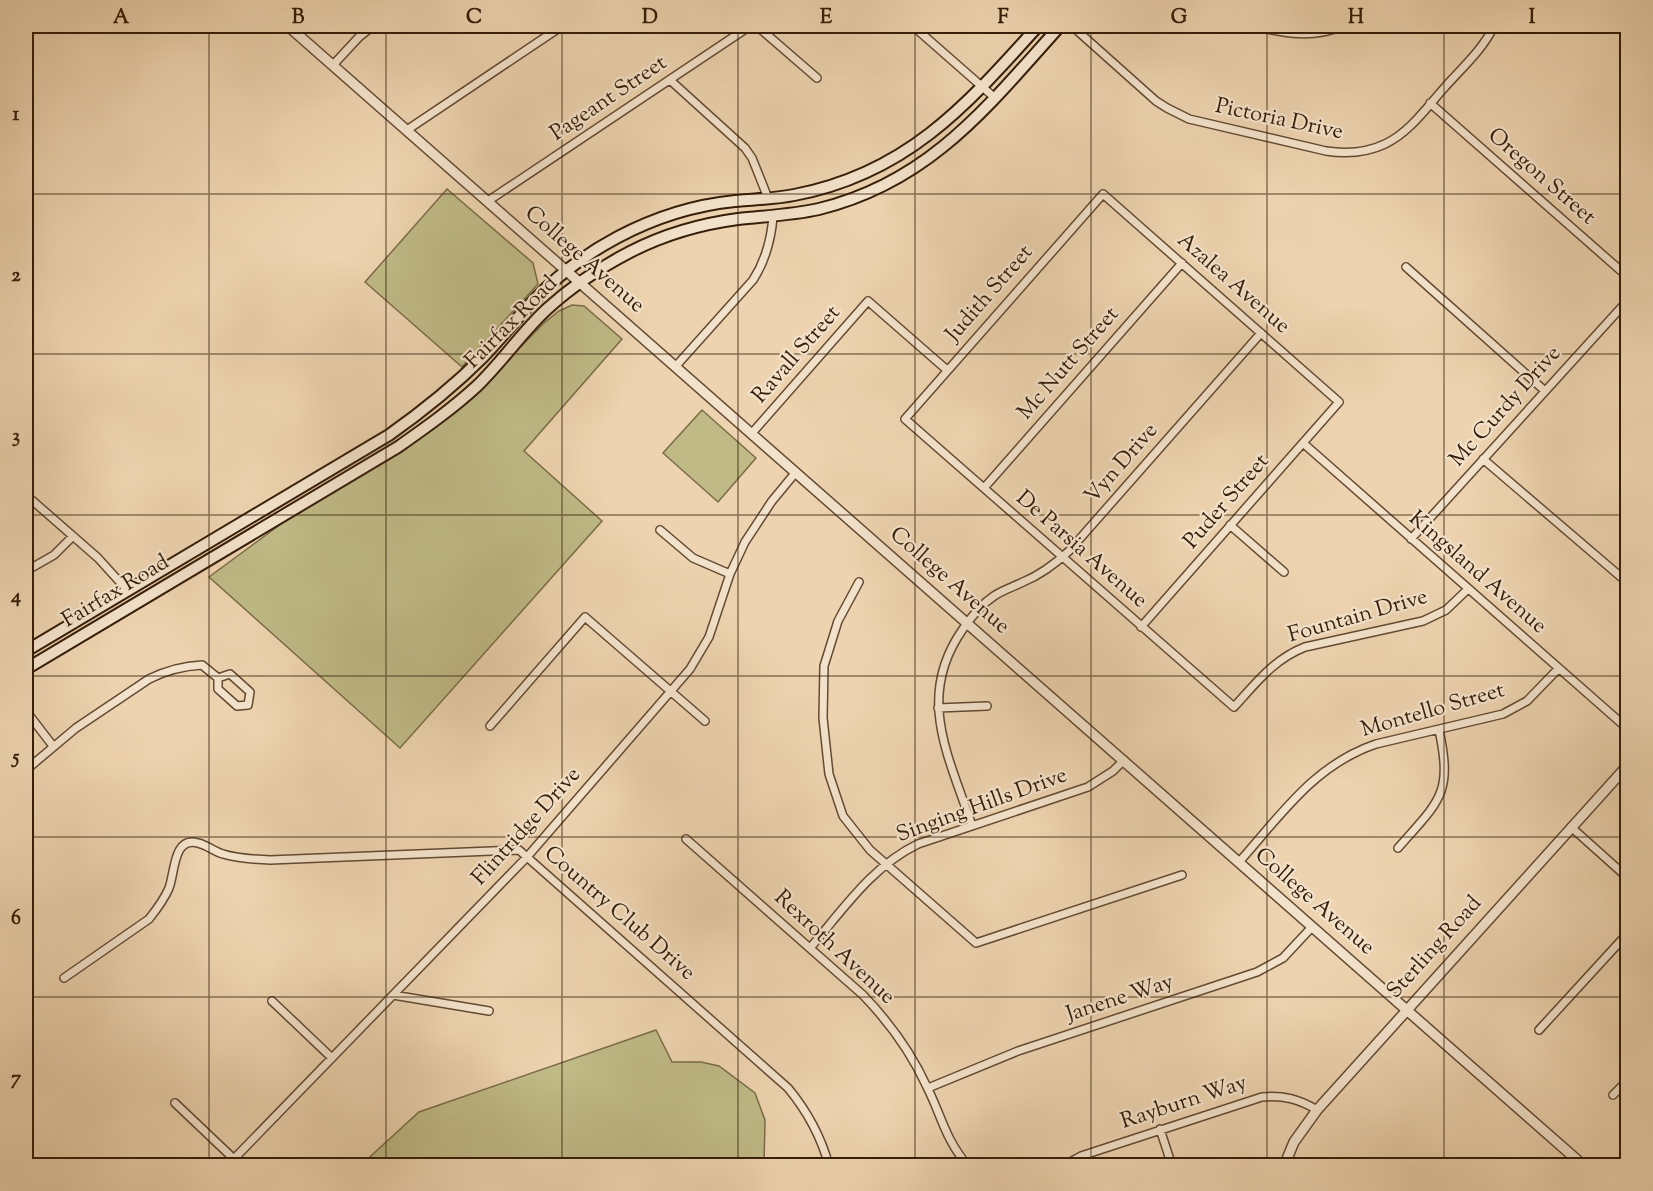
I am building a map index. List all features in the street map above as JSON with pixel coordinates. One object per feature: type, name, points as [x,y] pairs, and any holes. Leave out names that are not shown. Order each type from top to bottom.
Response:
[{"type":"main road","name":"Fairfax Road","points":[[26,651],[389,435],[466,374],[535,299],[567,270],[619,237],[661,218],[711,205],[791,196],[832,186],[893,160],[934,132],[983,87],[1038,26]]},
{"type":"main road","name":"Fairfax Road","points":[[26,669],[398,447],[428,426],[477,385],[547,310],[582,283],[629,253],[669,235],[717,222],[773,217],[840,203],[903,176],[949,144],[995,98],[1060,26]]},
{"type":"main road","points":[[159,589],[164,582],[188,567],[194,551]]},
{"type":"main road","points":[[69,643],[79,633],[116,609],[127,595],[127,590]]},
{"type":"main road","points":[[26,664],[45,651],[71,623]]},
{"type":"street","name":"College Avenue","points":[[288,26],[1584,1166]]},
{"type":"street","points":[[333,65],[359,37],[373,26]]},
{"type":"street","points":[[406,130],[562,26]]},
{"type":"street","name":"Pageant Street","points":[[488,201],[750,26]]},
{"type":"street","points":[[757,26],[817,78]]},
{"type":"street","points":[[913,26],[995,98]]},
{"type":"street","name":"Pictoria Drive","points":[[1072,26],[1156,101],[1177,114],[1189,119],[1326,151],[1347,153],[1361,152],[1384,144],[1407,129],[1483,45],[1494,26]]},
{"type":"street","points":[[1252,26],[1305,35],[1330,31],[1343,26]]},
{"type":"street","points":[[670,80],[745,148],[752,158],[768,198]]},
{"type":"street","name":"Oregon Street","points":[[1430,103],[1628,277]]},
{"type":"street","name":"Azalea Avenue","points":[[1103,194],[1339,402]]},
{"type":"street","name":"Judith Street","points":[[905,418],[1103,194]]},
{"type":"street","points":[[676,366],[760,270],[769,246],[773,217]]},
{"type":"street","name":"Mc Nutt Street","points":[[984,488],[1182,263]]},
{"type":"street","points":[[1406,267],[1545,391]]},
{"type":"street","name":"Mc Curdy Drive","points":[[1412,539],[1628,300]]},
{"type":"street","name":"Ravall Street","points":[[752,433],[868,301],[947,370]]},
{"type":"street","name":"Vyn Drive","points":[[972,826],[942,733],[938,708],[939,687],[944,664],[956,638],[967,622],[995,595],[1036,576],[1062,557],[1261,333]]},
{"type":"street","name":"Puder Street","points":[[1141,627],[1339,402]]},
{"type":"street","name":"De Parsia Avenue","points":[[905,418],[1234,707]]},
{"type":"street","name":"Kingsland Avenue","points":[[1303,443],[1628,729]]},
{"type":"street","points":[[1483,459],[1628,583]]},
{"type":"street","name":"Flintridge Drive","points":[[227,1166],[527,857],[690,669],[709,638],[730,574],[745,542],[758,521],[796,472]]},
{"type":"street","points":[[26,495],[98,558],[127,590]]},
{"type":"street","points":[[1230,525],[1284,572]]},
{"type":"street","points":[[660,530],[693,558],[730,574]]},
{"type":"street","points":[[26,571],[54,555],[73,536]]},
{"type":"street","points":[[859,582],[838,621],[824,666],[823,718],[830,774],[843,816],[870,850],[976,943],[1182,875]]},
{"type":"street","name":"Fountain Drive","points":[[1234,707],[1272,666],[1292,652],[1305,647],[1423,621],[1446,610],[1468,589]]},
{"type":"street","points":[[490,726],[585,616],[705,721]]},
{"type":"street","points":[[26,770],[53,746],[162,672],[202,665],[218,678]]},
{"type":"street","name":"Montello Street","points":[[1239,862],[1306,786],[1333,764],[1376,744],[1490,718],[1516,708],[1538,692],[1558,669]]},
{"type":"street","points":[[230,674],[250,692],[248,705],[237,706],[218,688],[218,678],[230,674]]},
{"type":"street","points":[[938,708],[987,706]]},
{"type":"street","points":[[26,711],[53,746]]},
{"type":"street","points":[[1398,848],[1428,814],[1440,794],[1445,773],[1445,759],[1439,730]]},
{"type":"street","name":"Singing Hills Drive","points":[[810,948],[886,863],[918,844],[1088,787],[1113,771],[1124,760]]},
{"type":"street","name":"Sterling Road","points":[[1284,1166],[1294,1142],[1317,1110],[1628,765]]},
{"type":"street","points":[[1571,827],[1628,878]]},
{"type":"street","name":"Rexroth Avenue","points":[[686,839],[863,994],[881,1013],[903,1042],[928,1088],[951,1143],[968,1166]]},
{"type":"street","name":"Country Club Drive","points":[[64,978],[149,918],[165,896],[174,872],[176,855],[183,845],[194,842],[236,858],[270,860],[519,850],[788,1088],[810,1118],[829,1166]]},
{"type":"street","name":"Janene Way","points":[[928,1088],[1018,1052],[1257,972],[1283,958],[1312,927]]},
{"type":"street","points":[[1539,1030],[1628,933]]},
{"type":"street","points":[[393,995],[489,1011]]},
{"type":"street","points":[[272,1001],[332,1058]]},
{"type":"street","points":[[1613,1095],[1628,1080]]},
{"type":"street","name":"Rayburn Way","points":[[1063,1166],[1081,1156],[1262,1096],[1286,1096],[1317,1110]]},
{"type":"street","points":[[175,1103],[234,1159]]},
{"type":"street","points":[[1160,1129],[1172,1166]]},
{"type":"shaded area","points":[[447,189],[533,263],[538,284],[462,367],[365,282]]},
{"type":"shaded area","points":[[572,305],[584,306],[622,339],[524,451],[602,521],[400,748],[209,577],[281,524],[476,392],[544,323],[559,311]]},
{"type":"shaded area","points":[[702,410],[756,458],[718,502],[663,453]]},
{"type":"shaded area","points":[[656,1030],[672,1062],[701,1062],[719,1066],[755,1093],[765,1120],[764,1165],[361,1165],[419,1112]]}]
